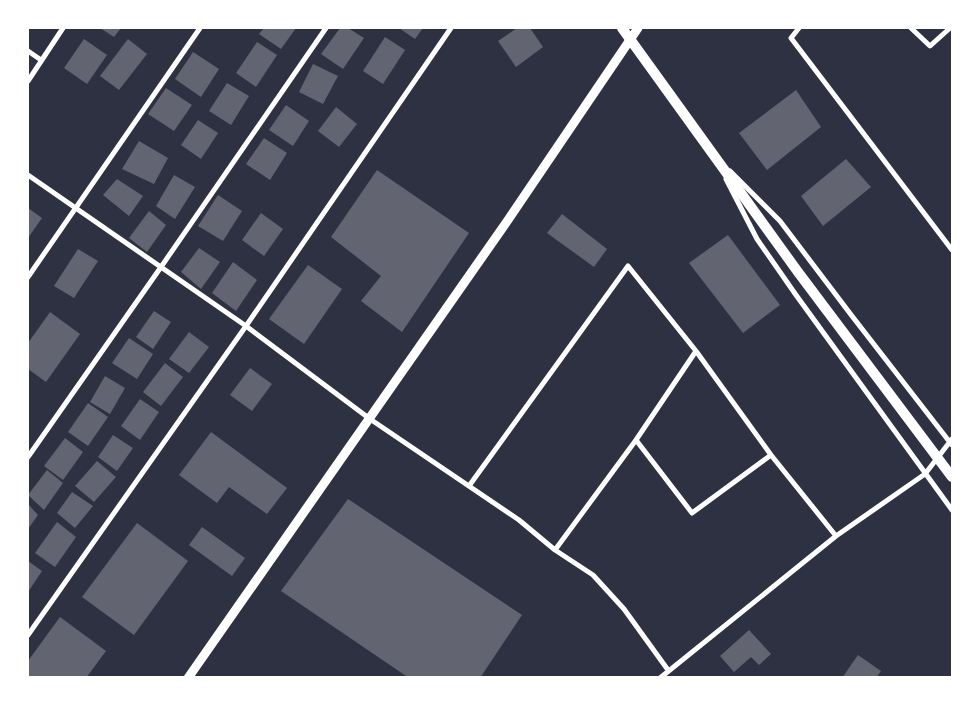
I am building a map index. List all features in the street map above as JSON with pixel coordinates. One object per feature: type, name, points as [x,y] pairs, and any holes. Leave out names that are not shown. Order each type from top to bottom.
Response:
[{"type":"main road","points":[[622,28],[798,272],[952,478]]},
{"type":"street","points":[[28,81],[63,28]]},
{"type":"street","points":[[28,277],[200,28]]},
{"type":"street","points":[[28,457],[326,28]]},
{"type":"street","points":[[28,635],[246,326],[451,28]]},
{"type":"street","points":[[188,678],[508,220],[638,28]]},
{"type":"street","points":[[798,28],[791,38],[952,250]]},
{"type":"street","points":[[912,28],[930,46],[950,28]]},
{"type":"street","points":[[28,51],[41,60]]},
{"type":"street","points":[[660,678],[836,536],[926,474],[952,442],[852,316],[780,221],[712,153]]},
{"type":"street","points":[[712,153],[757,239],[952,510]]},
{"type":"street","points":[[28,175],[246,326],[370,419],[519,520],[555,550],[593,575],[624,609],[668,670]]},
{"type":"street","points":[[469,486],[628,266],[696,351],[771,455],[836,536]]},
{"type":"street","points":[[555,550],[636,440],[696,351]]},
{"type":"street","points":[[636,440],[692,512],[771,455]]},
{"type":"building","points":[[100,28],[121,28],[114,37]]},
{"type":"building","points":[[264,28],[296,28],[281,49],[259,34]]},
{"type":"building","points":[[340,28],[348,28],[364,38],[343,69],[321,54]]},
{"type":"building","points":[[399,28],[423,28],[415,39]]},
{"type":"building","points":[[517,28],[530,28],[543,47],[516,67],[498,41]]},
{"type":"building","points":[[385,37],[405,50],[383,84],[363,71]]},
{"type":"building","points":[[84,39],[107,55],[87,84],[64,68]]},
{"type":"building","points":[[128,39],[147,54],[119,90],[100,76]]},
{"type":"building","points":[[257,42],[277,55],[256,87],[236,73]]},
{"type":"building","points":[[193,52],[219,69],[201,97],[175,79]]},
{"type":"building","points":[[313,64],[338,76],[323,104],[299,92]]},
{"type":"building","points":[[227,83],[249,96],[231,125],[209,111]]},
{"type":"building","points":[[166,88],[192,105],[174,131],[148,114]]},
{"type":"building","points":[[796,90],[821,127],[767,170],[739,133]]},
{"type":"building","points":[[286,105],[309,121],[293,146],[269,130]]},
{"type":"building","points":[[336,107],[357,124],[339,147],[318,131]]},
{"type":"building","points":[[198,120],[218,133],[201,159],[181,145]]},
{"type":"building","points":[[264,138],[287,153],[270,180],[246,164]]},
{"type":"building","points":[[139,141],[168,158],[154,184],[122,169]]},
{"type":"building","points":[[846,159],[871,187],[823,226],[801,196]]},
{"type":"building","points":[[377,170],[469,233],[402,332],[361,301],[381,276],[331,237]]},
{"type":"building","points":[[174,175],[195,187],[175,219],[156,206]]},
{"type":"building","points":[[117,179],[143,196],[129,216],[103,195]]},
{"type":"building","points":[[218,195],[242,211],[223,241],[198,226]]},
{"type":"building","points":[[28,208],[42,218],[28,238]]},
{"type":"building","points":[[149,211],[166,225],[147,252],[129,238]]},
{"type":"building","points":[[261,213],[283,229],[264,256],[242,240]]},
{"type":"building","points":[[562,214],[607,249],[594,267],[547,233]]},
{"type":"building","points":[[728,235],[780,305],[743,333],[689,263]]},
{"type":"building","points":[[199,248],[220,262],[201,289],[181,272]]},
{"type":"building","points":[[78,249],[98,261],[74,298],[54,286]]},
{"type":"building","points":[[233,262],[257,280],[236,311],[212,293]]},
{"type":"building","points":[[308,265],[342,289],[304,344],[269,319]]},
{"type":"building","points":[[154,311],[171,322],[153,349],[136,337]]},
{"type":"building","points":[[50,312],[80,334],[46,382],[28,369],[28,343]]},
{"type":"building","points":[[189,332],[209,347],[189,373],[169,359]]},
{"type":"building","points":[[129,338],[153,354],[137,379],[112,363]]},
{"type":"building","points":[[165,363],[183,377],[161,406],[143,392]]},
{"type":"building","points":[[250,368],[272,384],[252,411],[230,395]]},
{"type":"building","points":[[105,376],[125,388],[110,414],[90,402]]},
{"type":"building","points":[[140,399],[159,412],[140,440],[121,426]]},
{"type":"building","points":[[88,403],[108,417],[88,446],[68,432]]},
{"type":"building","points":[[211,432],[287,488],[267,514],[229,487],[217,503],[179,475]]},
{"type":"building","points":[[113,435],[133,448],[117,471],[98,457]]},
{"type":"building","points":[[65,438],[83,452],[63,480],[44,466]]},
{"type":"building","points":[[97,461],[116,477],[94,502],[75,486]]},
{"type":"building","points":[[47,470],[63,483],[44,510],[28,495]]},
{"type":"building","points":[[72,492],[93,506],[75,528],[57,513]]},
{"type":"building","points":[[348,499],[522,615],[480,678],[409,678],[281,591]]},
{"type":"building","points":[[28,504],[38,515],[28,529]]},
{"type":"building","points":[[57,522],[76,537],[55,567],[35,553]]},
{"type":"building","points":[[137,523],[188,561],[134,635],[82,597]]},
{"type":"building","points":[[202,527],[245,558],[232,576],[189,545]]},
{"type":"building","points":[[28,561],[42,571],[28,592]]},
{"type":"building","points":[[60,617],[106,651],[86,678],[28,678],[28,661]]},
{"type":"building","points":[[749,630],[771,654],[759,665],[751,657],[734,672],[720,656]]},
{"type":"building","points":[[858,655],[881,671],[876,678],[842,678]]}]
